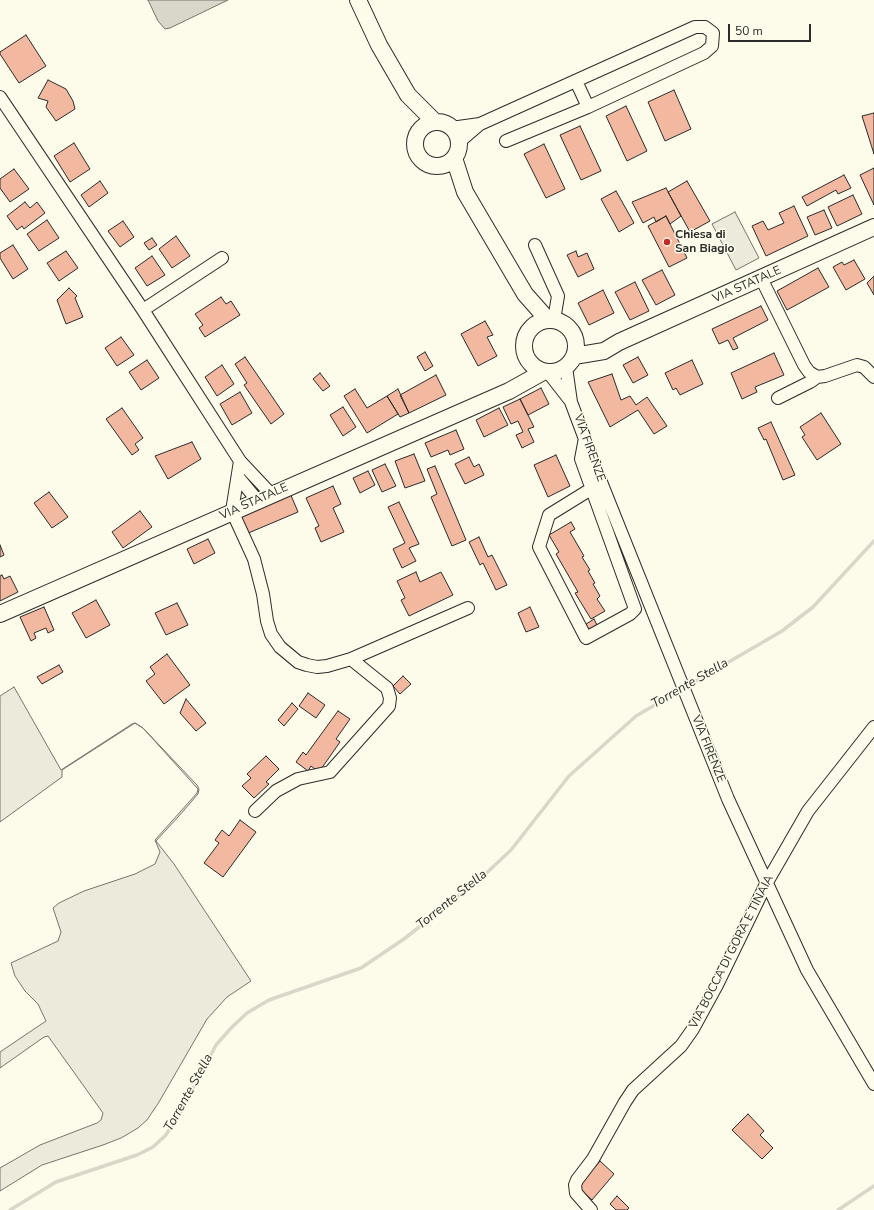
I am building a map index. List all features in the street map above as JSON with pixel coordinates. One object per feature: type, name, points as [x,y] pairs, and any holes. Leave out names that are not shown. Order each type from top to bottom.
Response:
[{"type":"main road","points":[[358,0],[408,95],[417,134]]},
{"type":"main road","points":[[408,95],[435,122]]},
{"type":"main road","points":[[436,166],[448,163],[454,158],[459,142],[458,137],[451,128],[444,123],[435,122],[423,127],[417,134],[414,144],[417,154],[424,162],[436,166],[465,192]]},
{"type":"main road","points":[[454,158],[465,192],[525,294],[551,320],[566,326],[571,331],[572,355],[545,372],[532,366],[525,356]]},
{"type":"main road","name":"VIA STATALE","points":[[572,355],[604,351],[619,342],[874,228]]},
{"type":"main road","points":[[525,294],[530,329]]},
{"type":"main road","points":[[509,391],[520,373],[525,356],[524,341],[530,329],[535,324],[551,320]]},
{"type":"main road","name":"VIA STATALE","points":[[0,614],[232,511],[509,391],[545,372]]},
{"type":"street","points":[[451,128],[480,124],[695,28],[705,27],[712,33],[712,46],[704,53],[588,107],[506,141]]},
{"type":"street","points":[[576,81],[588,107]]},
{"type":"street","points":[[0,97],[143,310],[264,497]]},
{"type":"street","points":[[459,142],[480,124]]},
{"type":"street","points":[[535,245],[558,296],[558,307],[551,320]]},
{"type":"street","points":[[143,310],[222,258]]},
{"type":"street","points":[[761,278],[804,365],[809,372],[817,377]]},
{"type":"street","points":[[571,402],[572,355]]},
{"type":"street","points":[[778,398],[817,377],[825,376],[857,365],[867,369],[874,377]]},
{"type":"street","points":[[545,372],[571,402]]},
{"type":"street","name":"VIA FIRENZE","points":[[571,402],[728,799],[807,970],[874,1084]]},
{"type":"street","points":[[585,438],[581,459],[635,609],[630,614],[586,638],[539,547],[549,515],[591,489]]},
{"type":"street","points":[[240,461],[232,511],[254,559],[263,594],[267,621],[272,634],[280,647],[294,658],[307,665],[327,666],[351,659],[468,608]]},
{"type":"street","points":[[238,476],[264,497]]},
{"type":"street","points":[[255,811],[276,791],[298,779],[330,772],[389,706],[390,698],[387,688],[351,659]]},
{"type":"street","name":"VIA BOCCA DI GORA E TINAIA","points":[[591,1210],[576,1193],[575,1185],[577,1180],[593,1159],[633,1090],[681,1046],[692,1030],[717,985],[766,884],[808,811],[874,727]]},
{"type":"shaded area","points":[[148,0],[228,0],[165,29],[158,21]]},
{"type":"shaded area","points":[[735,212],[759,258],[736,270],[712,224]]},
{"type":"shaded area","points":[[14,687],[61,770],[135,723],[62,770],[62,777],[0,822],[0,696]]},
{"type":"shaded area","points":[[143,728],[197,785],[199,789],[198,794],[156,841],[174,864],[251,981],[227,997],[207,1019],[159,1102],[147,1120],[138,1128],[121,1138],[103,1145],[42,1165],[0,1191],[0,1168],[40,1145],[97,1123],[101,1120],[103,1113],[48,1036],[44,1037],[0,1068],[0,1052],[46,1021],[38,1004],[25,991],[15,976],[11,963],[58,941],[61,932],[53,908],[59,903],[84,891],[135,874],[155,864],[160,852],[155,840],[197,793],[198,789]]},
{"type":"building","points":[[26,35],[46,66],[19,83],[0,52]]},
{"type":"building","points":[[48,80],[66,89],[73,101],[75,109],[56,121],[46,107],[48,101],[38,98]]},
{"type":"building","points":[[674,90],[691,129],[665,141],[648,102]]},
{"type":"building","points":[[626,106],[647,151],[627,161],[606,116]]},
{"type":"building","points":[[874,113],[874,154],[862,116]]},
{"type":"building","points":[[580,126],[601,171],[581,180],[560,135]]},
{"type":"building","points":[[74,143],[90,169],[70,182],[54,156]]},
{"type":"building","points":[[544,144],[565,189],[546,198],[524,154]]},
{"type":"building","points":[[874,168],[874,205],[860,175]]},
{"type":"building","points":[[14,169],[29,189],[10,202],[0,188],[0,179]]},
{"type":"building","points":[[844,175],[851,188],[838,194],[836,190],[807,206],[802,197]]},
{"type":"building","points":[[100,181],[108,193],[89,207],[81,195]]},
{"type":"building","points":[[687,181],[710,221],[690,232],[668,192]]},
{"type":"building","points":[[666,188],[681,216],[670,224],[666,216],[656,222],[654,217],[643,223],[632,202]]},
{"type":"building","points":[[616,191],[634,223],[619,232],[601,199]]},
{"type":"building","points":[[853,195],[862,214],[837,226],[828,207]]},
{"type":"building","points":[[25,202],[30,208],[37,202],[45,213],[24,229],[22,226],[17,230],[7,216]]},
{"type":"building","points":[[794,206],[808,236],[766,256],[752,226],[763,221],[768,230],[784,223],[779,213]]},
{"type":"building","points":[[824,210],[832,228],[815,235],[807,217]]},
{"type":"building","name":"Chiesa di San Biagio","points":[[666,216],[687,258],[669,267],[648,226]]},
{"type":"building","points":[[47,220],[59,238],[39,251],[27,234]]},
{"type":"building","points":[[123,221],[134,237],[120,247],[108,231]]},
{"type":"building","points":[[176,236],[190,256],[172,268],[159,249]]},
{"type":"building","points":[[152,238],[157,245],[149,250],[144,243]]},
{"type":"building","points":[[13,245],[28,269],[13,279],[0,258],[0,253]]},
{"type":"building","points":[[66,251],[78,268],[59,281],[47,263]]},
{"type":"building","points":[[576,251],[578,257],[587,253],[594,269],[578,277],[567,255]]},
{"type":"building","points":[[152,256],[165,275],[147,286],[135,268]]},
{"type":"building","points":[[854,260],[865,279],[846,290],[833,267],[842,262],[844,265]]},
{"type":"building","points":[[818,268],[829,287],[787,310],[777,291]]},
{"type":"building","points":[[662,270],[675,295],[656,305],[642,280]]},
{"type":"building","points":[[874,276],[874,295],[867,283]]},
{"type":"building","points":[[635,282],[649,311],[630,320],[615,292]]},
{"type":"building","points":[[69,288],[77,296],[75,298],[83,317],[66,324],[57,300]]},
{"type":"building","points":[[603,290],[614,313],[589,325],[578,303]]},
{"type":"building","points":[[221,297],[226,304],[231,301],[240,315],[205,337],[199,328],[203,325],[195,314]]},
{"type":"building","points":[[761,306],[768,320],[733,338],[738,348],[733,350],[728,340],[719,344],[712,329]]},
{"type":"building","points":[[485,321],[493,335],[487,337],[497,356],[478,366],[461,334]]},
{"type":"building","points":[[121,337],[134,355],[117,366],[105,348]]},
{"type":"building","points":[[425,352],[433,366],[425,371],[417,357]]},
{"type":"building","points":[[774,353],[784,375],[755,387],[757,392],[742,399],[731,373]]},
{"type":"building","points":[[245,357],[284,414],[271,424],[244,385],[247,383],[235,364]]},
{"type":"building","points":[[638,357],[648,375],[633,383],[623,365]]},
{"type":"building","points":[[147,360],[159,378],[141,390],[129,372]]},
{"type":"building","points":[[692,360],[703,384],[680,395],[676,388],[673,390],[665,373]]},
{"type":"building","points":[[222,365],[234,384],[217,396],[205,377]]},
{"type":"building","points":[[320,373],[330,386],[323,391],[313,379]]},
{"type":"building","points":[[612,374],[621,400],[630,396],[636,405],[647,397],[667,426],[654,434],[638,410],[610,427],[588,382]]},
{"type":"building","points":[[436,375],[446,395],[409,413],[400,395]]},
{"type":"building","points":[[541,388],[549,404],[528,415],[520,399]]},
{"type":"building","points":[[355,389],[367,408],[387,396],[398,414],[367,433],[344,396]]},
{"type":"building","points":[[398,389],[409,413],[400,417],[387,396]]},
{"type":"building","points":[[240,392],[252,413],[232,425],[220,404]]},
{"type":"building","points":[[520,399],[534,427],[528,429],[534,442],[522,448],[516,435],[523,432],[518,421],[511,424],[503,407]]},
{"type":"building","points":[[343,407],[356,427],[343,436],[330,415]]},
{"type":"building","points":[[122,408],[143,438],[135,444],[139,450],[132,455],[106,419]]},
{"type":"building","points":[[499,408],[508,425],[484,437],[476,420]]},
{"type":"building","points":[[821,413],[841,444],[817,460],[802,437],[805,435],[800,427]]},
{"type":"building","points":[[771,422],[795,475],[783,480],[766,439],[764,440],[758,428]]},
{"type":"building","points":[[456,430],[464,449],[450,455],[448,450],[431,457],[425,443]]},
{"type":"building","points":[[192,442],[201,459],[168,479],[155,456]]},
{"type":"building","points":[[414,454],[425,481],[405,488],[395,461]]},
{"type":"building","points":[[556,455],[570,486],[548,497],[534,465]]},
{"type":"building","points":[[469,457],[474,467],[479,464],[484,475],[465,484],[455,464]]},
{"type":"building","points":[[385,464],[396,486],[382,492],[372,470]]},
{"type":"building","points":[[435,466],[466,540],[452,546],[431,497],[437,494],[427,469]]},
{"type":"building","points":[[368,471],[375,485],[360,493],[353,478]]},
{"type":"building","points":[[333,486],[341,504],[333,508],[344,532],[321,542],[315,528],[319,526],[306,498]]},
{"type":"building","points":[[49,492],[68,517],[52,528],[34,503]]},
{"type":"building","points":[[290,493],[298,512],[246,534],[238,516]]},
{"type":"building","points":[[399,502],[419,544],[409,548],[416,561],[402,568],[393,549],[405,543],[388,507]]},
{"type":"building","points":[[140,511],[152,527],[123,548],[112,532]]},
{"type":"building","points":[[571,522],[575,529],[570,532],[584,556],[582,557],[590,570],[588,571],[595,583],[593,584],[600,596],[597,599],[605,611],[591,619],[575,593],[578,592],[556,554],[559,552],[549,535]]},
{"type":"building","points":[[479,537],[488,557],[492,555],[507,585],[496,590],[483,563],[480,565],[469,542]]},
{"type":"building","points":[[208,539],[215,553],[194,564],[187,549]]},
{"type":"building","points":[[0,545],[4,555],[0,557]]},
{"type":"building","points":[[416,572],[420,582],[441,572],[453,595],[409,616],[401,600],[405,598],[397,581]]},
{"type":"building","points":[[2,575],[4,579],[10,576],[18,592],[0,601],[0,576]]},
{"type":"building","points":[[96,600],[110,625],[86,638],[72,613]]},
{"type":"building","points":[[177,603],[188,625],[166,635],[155,613]]},
{"type":"building","points":[[44,607],[54,630],[48,633],[46,628],[34,633],[36,638],[31,641],[20,617]]},
{"type":"building","points":[[530,607],[539,627],[526,632],[518,613]]},
{"type":"building","points":[[594,619],[597,625],[587,632],[583,626]]},
{"type":"building","points":[[167,654],[190,685],[164,704],[146,681],[155,674],[150,667]]},
{"type":"building","points":[[59,665],[63,672],[42,684],[37,677]]},
{"type":"building","points":[[403,676],[411,684],[400,694],[393,686]]},
{"type":"building","points":[[308,693],[325,705],[316,718],[299,706]]},
{"type":"building","points":[[186,699],[206,723],[196,731],[180,713]]},
{"type":"building","points":[[292,703],[298,709],[284,726],[278,720]]},
{"type":"building","points":[[338,711],[350,719],[336,739],[340,742],[319,772],[311,766],[308,771],[296,762],[303,752],[306,755]]},
{"type":"building","points":[[266,756],[279,769],[266,782],[269,784],[254,798],[242,786],[251,778],[247,774]]},
{"type":"building","points":[[240,820],[256,832],[223,877],[204,863],[219,843],[215,840],[222,830],[229,836]]},
{"type":"building","points":[[748,1114],[764,1131],[760,1135],[773,1148],[762,1159],[732,1130]]},
{"type":"building","points":[[600,1161],[614,1174],[592,1200],[577,1187]]},
{"type":"building","points":[[617,1196],[629,1208],[627,1210],[616,1210],[610,1204]]},
{"type":"waterway","name":"Torrente Stella","points":[[10,1210],[56,1182],[137,1155],[153,1147],[165,1136],[178,1117],[216,1045],[247,1013],[269,1000],[361,968],[404,939],[479,880],[511,850],[569,776],[636,716],[782,631],[813,607],[874,541]]},
{"type":"waterway","points":[[838,1210],[874,1186]]},
{"type":"place","name":"Chiesa di San Biagio","points":[[667,242]]}]
